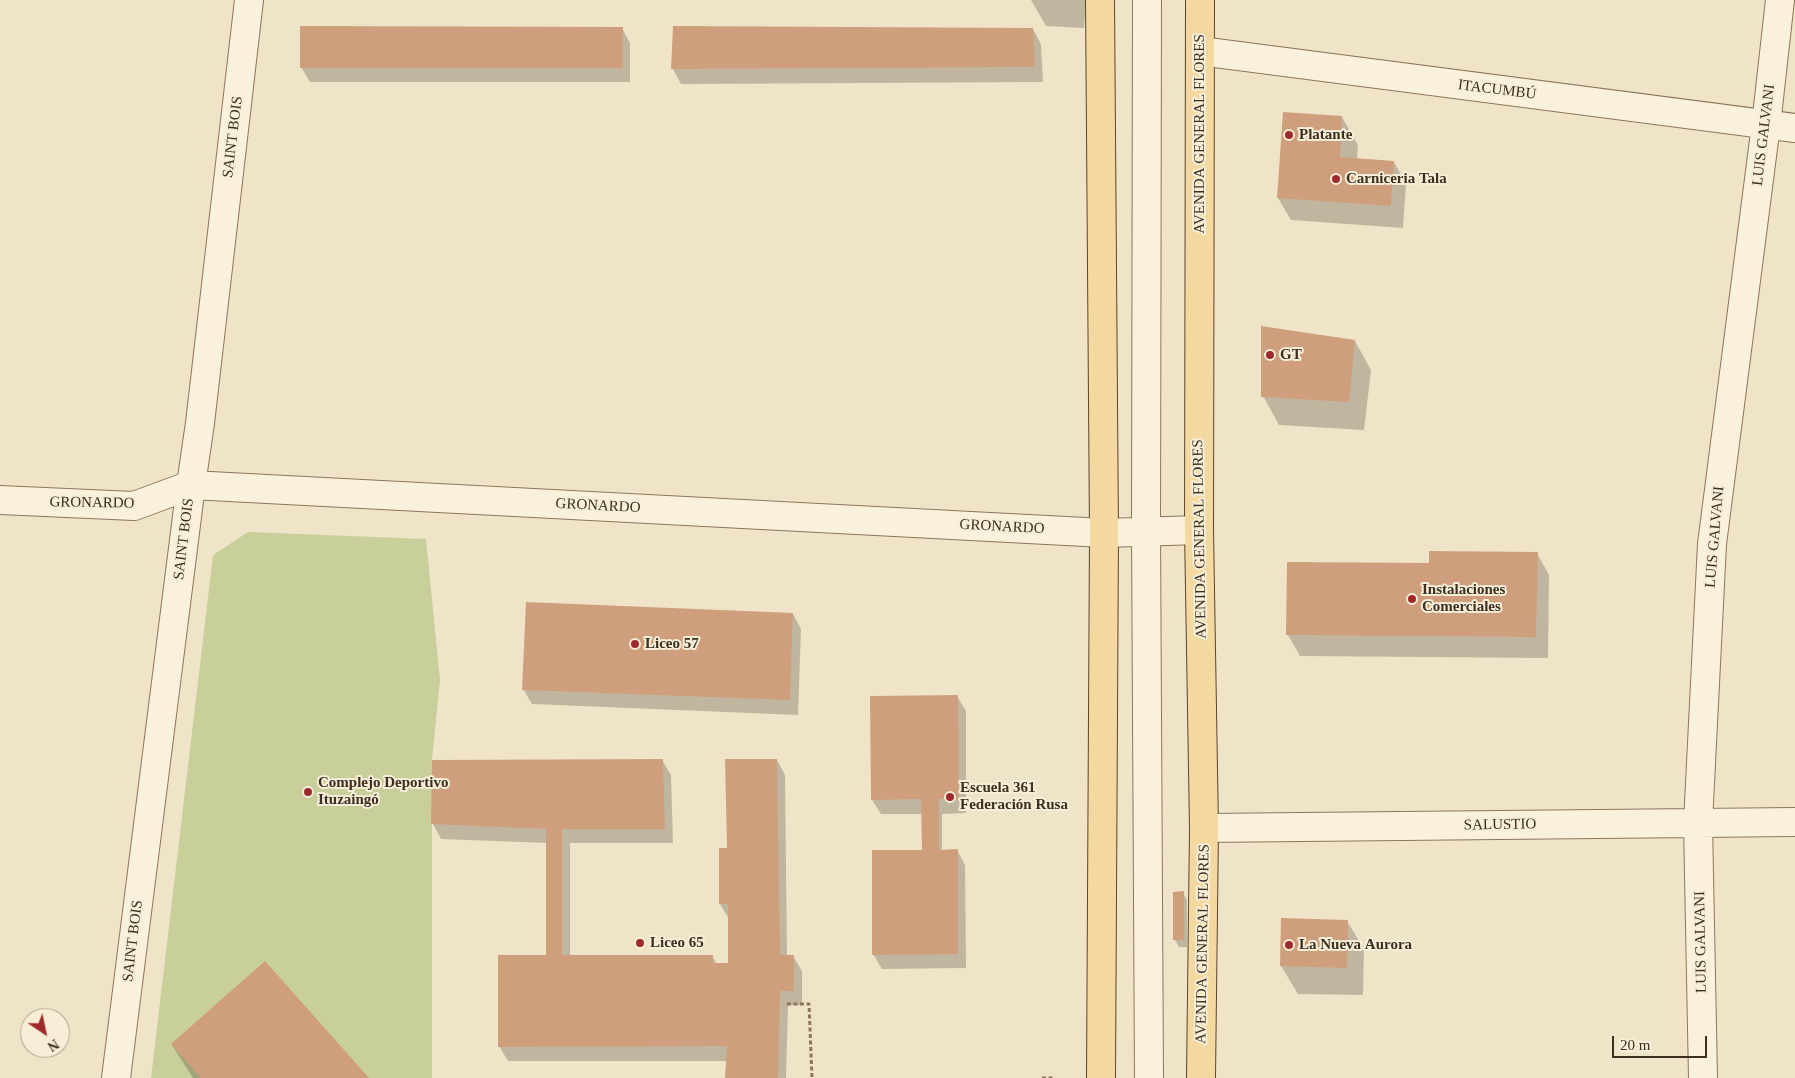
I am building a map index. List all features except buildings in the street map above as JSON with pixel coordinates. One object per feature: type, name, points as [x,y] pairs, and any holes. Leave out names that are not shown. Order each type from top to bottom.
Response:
[{"type":"main road","points":[[1100,0],[1104,532],[1101,1078]]},
{"type":"main road","name":"AVENIDA GENERAL FLORES","points":[[1200,0],[1199,530],[1204,828],[1201,1078]]},
{"type":"street","name":"SAINT BOIS","points":[[116,1078],[200,423],[249,0]]},
{"type":"street","points":[[1147,0],[1146,531],[1149,1078]]},
{"type":"street","name":"LUIS GALVANI","points":[[1703,1078],[1698,823],[1712,544],[1766,125],[1780,0]]},
{"type":"street","name":"ITACUMBÚ","points":[[1200,52],[1795,128]]},
{"type":"street","name":"GRONARDO","points":[[0,500],[134,506],[191,484],[1104,532],[1199,530]]},
{"type":"street","name":"SALUSTIO","points":[[1204,828],[1795,822]]},
{"type":"path","points":[[787,1004],[809,1004],[812,1078]]},
{"type":"path","points":[[1042,1078],[1053,1078]]},
{"type":"green space","name":"Complejo Deportivo Ituzaingó","points":[[248,532],[426,539],[440,680],[432,760],[432,1078],[151,1078],[213,555]]},
{"type":"place","name":"Platante","points":[[1289,135]]},
{"type":"place","name":"Carniceria Tala","points":[[1336,179]]},
{"type":"place","name":"GT","points":[[1270,355]]},
{"type":"place","name":"Instalaciones Comerciales","points":[[1412,599]]},
{"type":"place","name":"Liceo 57","points":[[635,644]]},
{"type":"place","name":"Complejo Deportivo Ituzaingó","points":[[308,792]]},
{"type":"place","name":"Escuela 361 Federación Rusa","points":[[950,797]]},
{"type":"place","name":"Liceo 65","points":[[640,943]]},
{"type":"place","name":"La Nueva Aurora","points":[[1289,945]]}]
